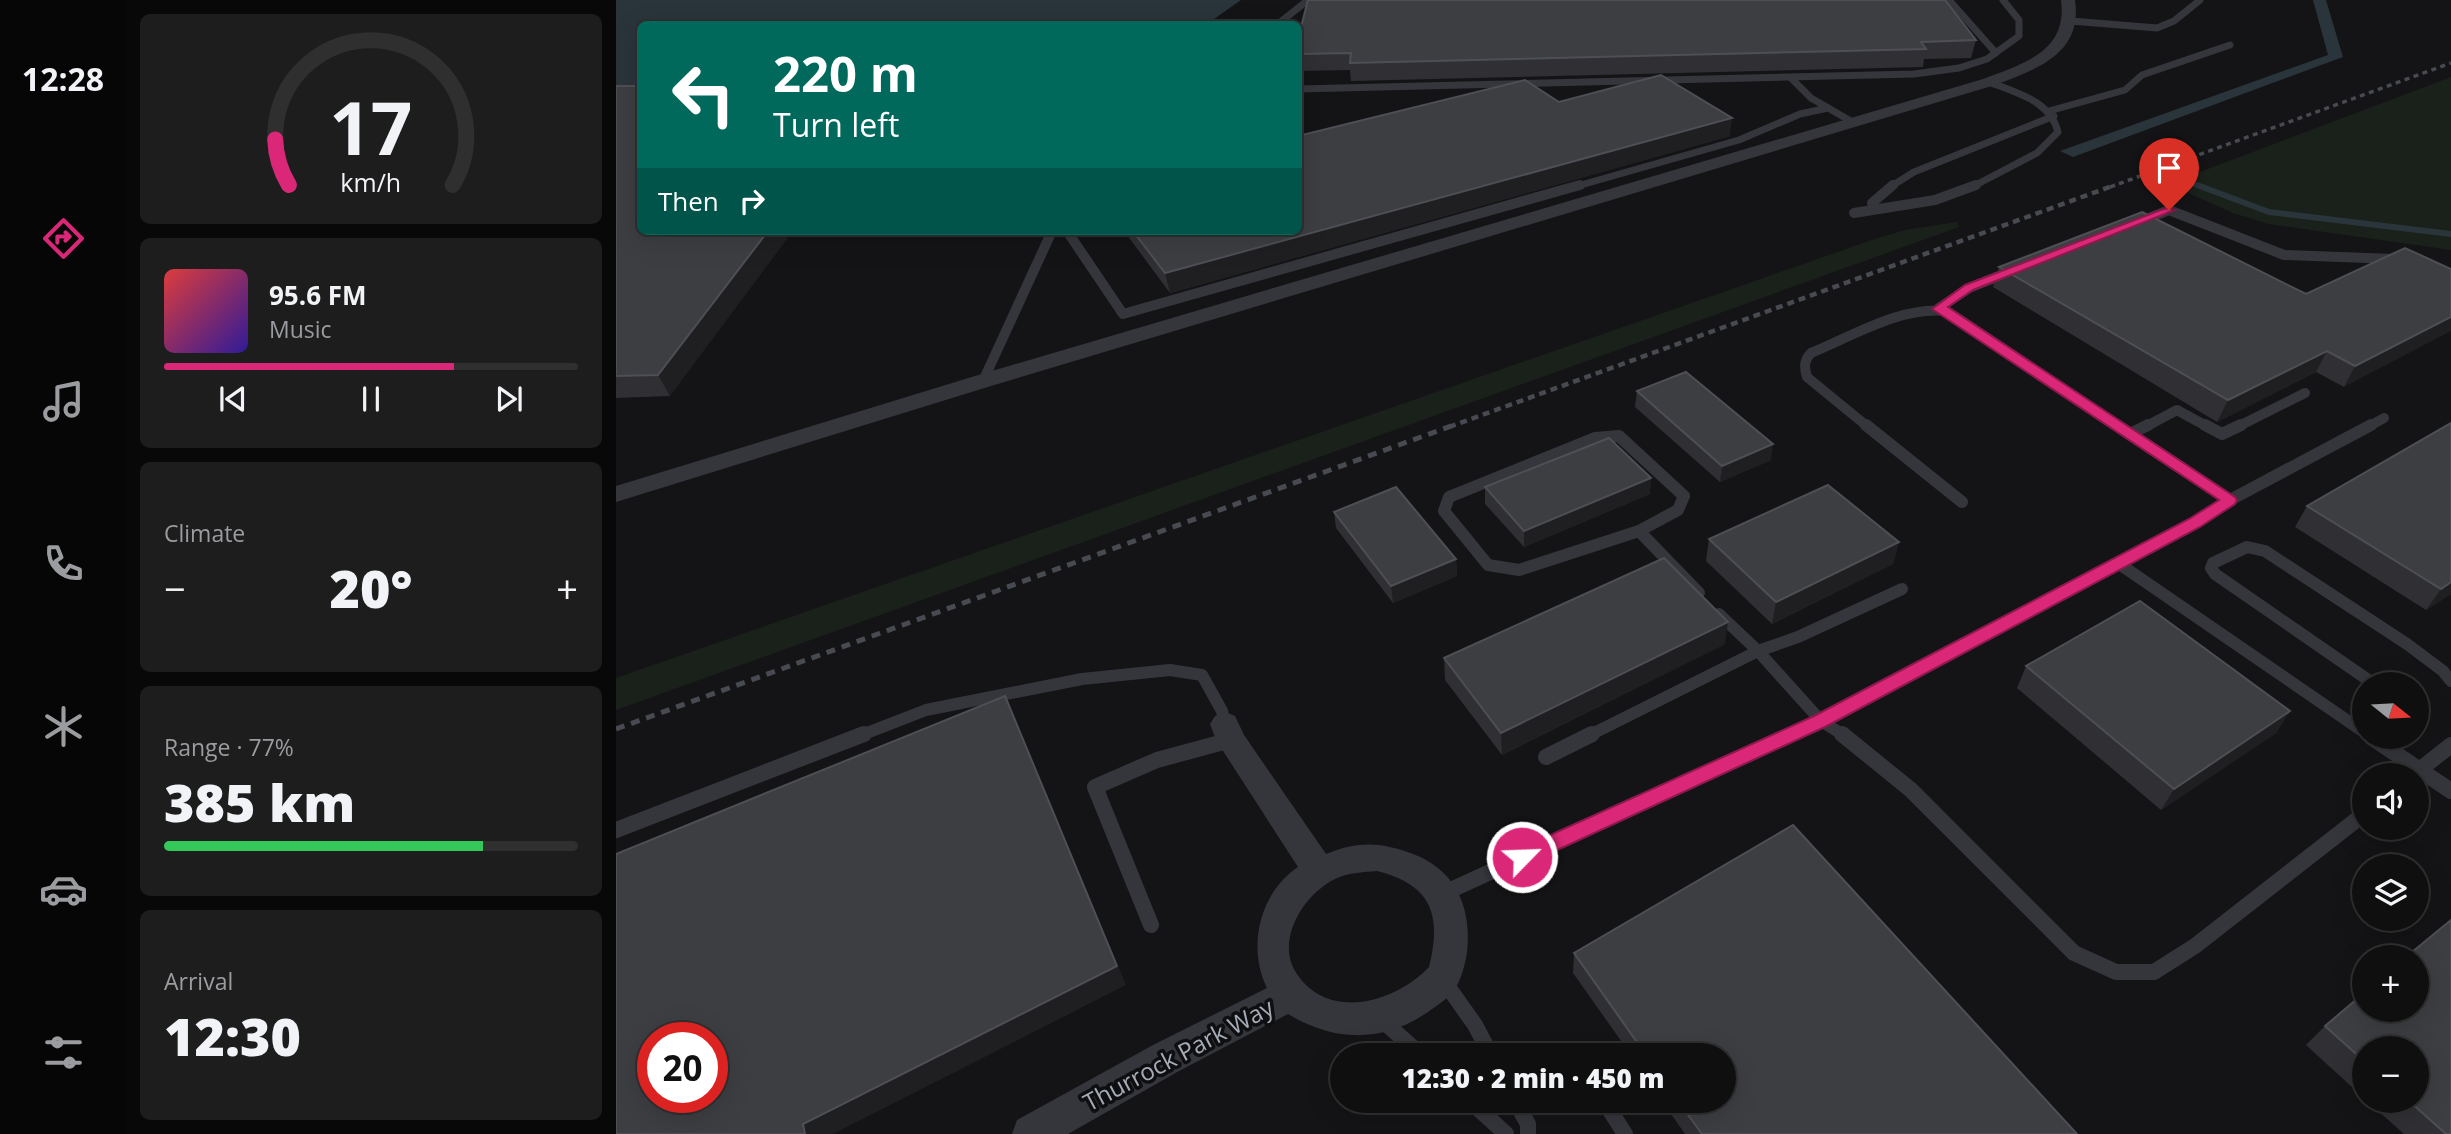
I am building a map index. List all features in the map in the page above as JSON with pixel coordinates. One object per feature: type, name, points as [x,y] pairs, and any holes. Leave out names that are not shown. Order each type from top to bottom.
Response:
[{"type":"street","points":[[616,494],[1743,147],[1854,123],[1990,82],[2027,68],[2053,50],[2066,36],[2071,21],[2068,0]]},
{"type":"street","points":[[1228,732],[1319,871]]},
{"type":"street","points":[[1377,857],[1406,863],[1430,878],[1447,901],[1454,928],[1442,978],[1411,1004],[1380,1018],[1347,1021],[1315,1013],[1290,995],[1275,970],[1272,942],[1279,914],[1296,889],[1319,871],[1348,859],[1377,857]]},
{"type":"street","name":"Thurrock Park Way","points":[[1031,1134],[1166,1058],[1290,995]]},
{"type":"lane","points":[[1282,21],[1308,0]]},
{"type":"lane","points":[[1949,0],[1996,53]]},
{"type":"lane","points":[[1302,89],[1791,78],[1940,71],[1959,68],[1996,53],[2019,36],[2021,30],[2016,15],[2003,0]]},
{"type":"lane","points":[[2071,21],[2157,28],[2174,21],[2200,0]]},
{"type":"lane","points":[[1877,209],[1872,203],[1899,180],[2052,113],[2125,90],[2142,75],[2230,45]]},
{"type":"lane","points":[[1791,78],[1811,98],[1854,123]]},
{"type":"lane","points":[[1854,213],[1951,195],[2018,164],[2045,148],[2057,136],[2058,128],[2052,113],[1990,82]]},
{"type":"lane","points":[[1070,235],[1123,314],[1743,147],[1800,114],[1828,107]]},
{"type":"lane","points":[[2132,225],[2169,210],[2284,255],[2408,261]]},
{"type":"lane","points":[[983,381],[1050,235]]},
{"type":"lane","points":[[1938,309],[1969,288],[2019,268]]},
{"type":"lane","points":[[1962,502],[1807,377],[1803,369],[1805,358],[1811,353],[1916,312],[1938,309],[1947,311],[2230,500]]},
{"type":"lane","points":[[2130,433],[2177,410],[2222,434],[2305,393]]},
{"type":"lane","points":[[1442,894],[1821,721],[2194,523],[2230,500],[2384,418]]},
{"type":"lane","points":[[1619,436],[1684,496],[1678,510],[1639,531],[1519,570],[1488,565],[1444,511],[1449,497],[1595,438],[1619,436]]},
{"type":"lane","points":[[1639,531],[1734,630],[1758,651],[1821,721],[1856,743],[1911,790],[2074,953],[2116,972],[2154,972],[2195,946],[2352,823]]},
{"type":"lane","points":[[2357,672],[2215,574],[2211,568],[2213,563],[2247,547],[2265,551],[2407,644],[2451,681]]},
{"type":"lane","points":[[2118,563],[2352,724]]},
{"type":"lane","points":[[1546,757],[1758,651],[1798,637],[1902,589]]},
{"type":"lane","points":[[616,830],[926,710],[1082,679],[1170,670],[1202,675],[1222,711],[1228,732],[1095,788],[1152,925]]},
{"type":"lane","points":[[2429,763],[2451,745]]},
{"type":"lane","points":[[2386,749],[2404,763]]},
{"type":"lane","points":[[2429,779],[2451,791]]},
{"type":"lane","points":[[1442,978],[1485,1043]]},
{"type":"lane","points":[[1380,1018],[1407,1043]]},
{"type":"lane","points":[[1483,1113],[1506,1134]]},
{"type":"lane","points":[[1522,1113],[1528,1124],[1528,1134]]},
{"type":"lane","points":[[1612,1113],[1625,1134]]},
{"type":"shaded area","points":[[616,0],[1241,0],[1211,21],[637,21],[637,85],[616,85]]},
{"type":"shaded area","points":[[2313,0],[2326,0],[2343,57],[2073,157],[2060,151],[2328,55]]},
{"type":"shaded area","points":[[2451,77],[2451,250],[2269,224],[2233,213],[2168,184]]},
{"type":"shaded area","points":[[1957,222],[1959,227],[616,710],[616,678],[1875,239],[1905,230]]},
{"type":"building","points":[[1308,0],[1945,0],[1976,40],[1921,42],[1926,49],[1350,63],[1351,53],[1302,54],[1302,23]]},
{"type":"building","points":[[1661,75],[1732,118],[1165,273],[1136,235],[1302,235],[1302,135],[1525,80],[1559,102]]},
{"type":"building","points":[[616,86],[637,86],[637,235],[765,235],[658,375],[616,376]]},
{"type":"building","points":[[2142,212],[2306,294],[2405,248],[2451,269],[2451,317],[2355,366],[2327,351],[2228,400],[1999,267]]},
{"type":"building","points":[[1686,372],[1773,444],[1722,466],[1637,391]]},
{"type":"building","points":[[2451,423],[2451,582],[2441,589],[2307,506]]},
{"type":"building","points":[[1609,438],[1651,478],[1524,531],[1485,487]]},
{"type":"building","points":[[1828,485],[1899,542],[1776,602],[1709,539]]},
{"type":"building","points":[[1396,487],[1456,559],[1391,586],[1334,512]]},
{"type":"building","points":[[1664,558],[1728,622],[1501,733],[1444,658]]},
{"type":"building","points":[[2140,601],[2290,711],[2174,789],[2026,666]]},
{"type":"building","points":[[1005,696],[1117,966],[803,1124],[805,1134],[616,1134],[616,854]]},
{"type":"building","points":[[1793,825],[2077,1134],[1702,1134],[1687,1113],[1736,1113],[1736,1043],[1638,1043],[1574,953]]},
{"type":"building","points":[[2451,920],[2451,1134],[2446,1134],[2422,1113],[2429,1113],[2429,1036],[2352,1036],[2352,1050],[2325,1026],[2352,1003],[2352,1022],[2429,1022],[2429,945],[2421,945]]},
{"type":"waterway","points":[[2186,181],[2201,187]]},
{"type":"waterway","points":[[2197,185],[2269,212],[2451,234]]},
{"type":"railway","points":[[2110,187],[2451,63]]},
{"type":"railway","points":[[1449,427],[2115,185]]},
{"type":"railway","points":[[616,729],[1454,425]]},
{"type":"route","points":[[1522,857],[1821,721],[2194,523],[2230,500],[1947,311],[1938,309],[1969,288],[2169,210]]}]
